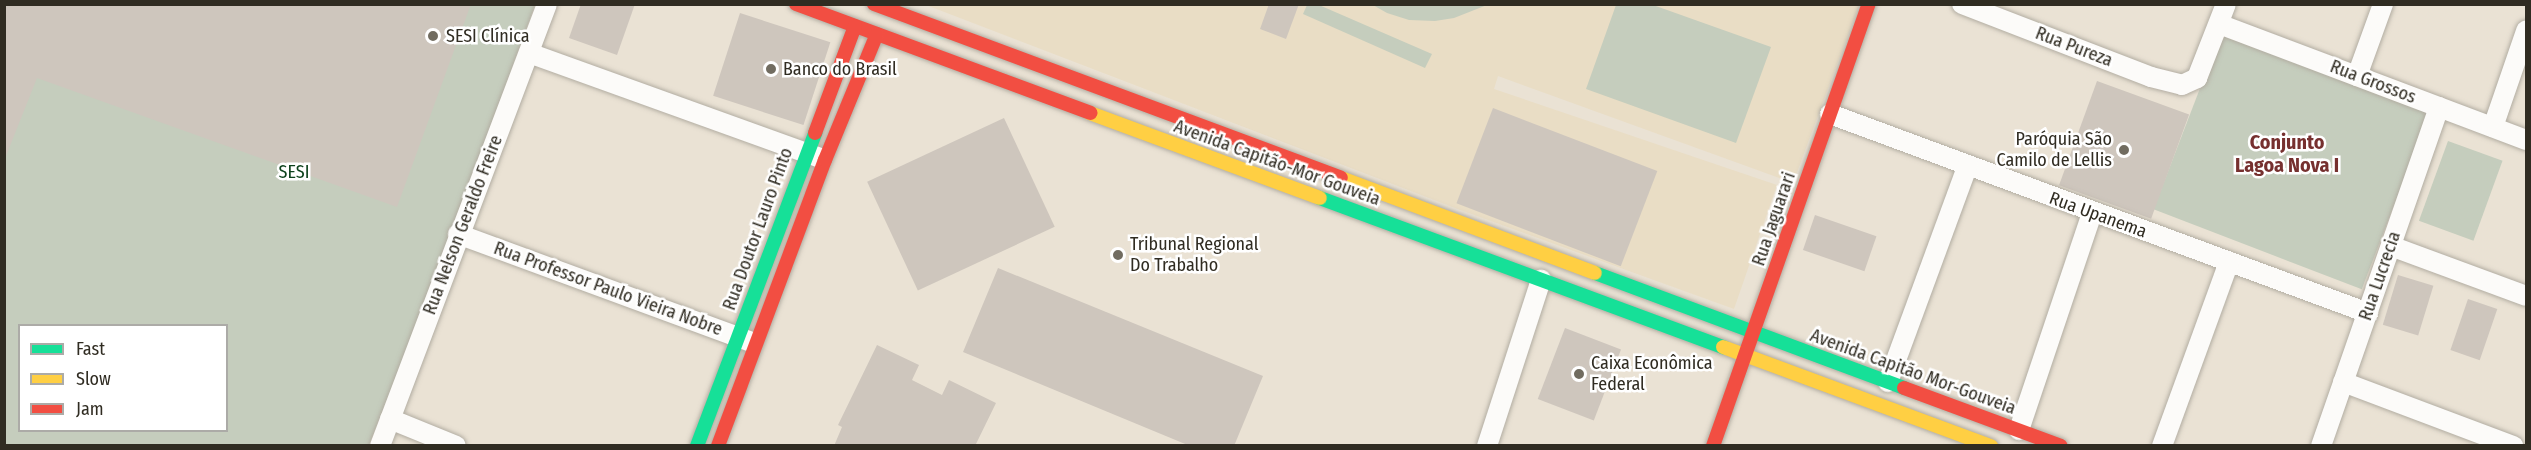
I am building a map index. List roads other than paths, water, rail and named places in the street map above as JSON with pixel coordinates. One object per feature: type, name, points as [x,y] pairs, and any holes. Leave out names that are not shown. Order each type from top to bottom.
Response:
[{"type":"main road","name":"Avenida Capitão-Mor Gouveia","points":[[796,4],[1745,356]]},
{"type":"main road","name":"Avenida Capitão-Mor Gouveia","points":[[874,4],[1753,333]]},
{"type":"main road","name":"Rua Jaguarari","points":[[1713,446],[1869,4]]},
{"type":"main road","name":"Rua Doutor Lauro Pinto","points":[[697,446],[855,26]]},
{"type":"main road","points":[[718,446],[825,160],[877,34]]},
{"type":"main road","points":[[971,40],[999,80]]},
{"type":"main road","points":[[1184,148],[1230,137]]},
{"type":"main road","name":"Avenida Capitão Mor-Gouveia","points":[[1753,333],[2061,446]]},
{"type":"main road","points":[[1745,356],[1959,440],[1991,446]]},
{"type":"street","name":"Rua Nelson Geraldo Freire","points":[[380,446],[458,234],[547,4]]},
{"type":"street","name":"Rua Pureza","points":[[1962,4],[2160,80],[2176,84],[2187,84],[2197,78],[2219,24]]},
{"type":"street","points":[[2219,24],[2226,4]]},
{"type":"street","points":[[2357,76],[2383,4]]},
{"type":"street","name":"Rua Grossos","points":[[2219,24],[2526,140]]},
{"type":"street","points":[[2493,127],[2526,31]]},
{"type":"street","points":[[529,53],[825,160]]},
{"type":"street","name":"Rua Lucrecia","points":[[2321,446],[2439,107]]},
{"type":"street","name":"Rua Upanema","points":[[1830,114],[2092,213],[2368,313]]},
{"type":"street","points":[[1887,382],[1968,165]]},
{"type":"street","points":[[2019,430],[2092,213]]},
{"type":"street","name":"Rua Professor Paulo Vieira Nobre","points":[[458,234],[757,345]]},
{"type":"street","points":[[2391,246],[2526,296]]},
{"type":"street","points":[[2162,446],[2229,262]]},
{"type":"street","points":[[1487,446],[1541,280]]},
{"type":"street","points":[[2343,382],[2513,446]]},
{"type":"street","points":[[390,419],[456,446]]},
{"type":"place","name":"SESI Clínica","points":[[433,36]]},
{"type":"place","name":"Banco do Brasil","points":[[771,69]]},
{"type":"place","name":"Paróquia São Camilo de Lellis","points":[[2124,150]]},
{"type":"place","name":"Tribunal Regional Do Trabalho","points":[[1118,255]]},
{"type":"place","name":"Caixa Econômica Federal","points":[[1579,374]]},
{"type":"district","name":"Conjunto Lagoa Nova I","points":[[2287,154]]},
{"type":"park label","name":"SESI","points":[[294,172]]}]
